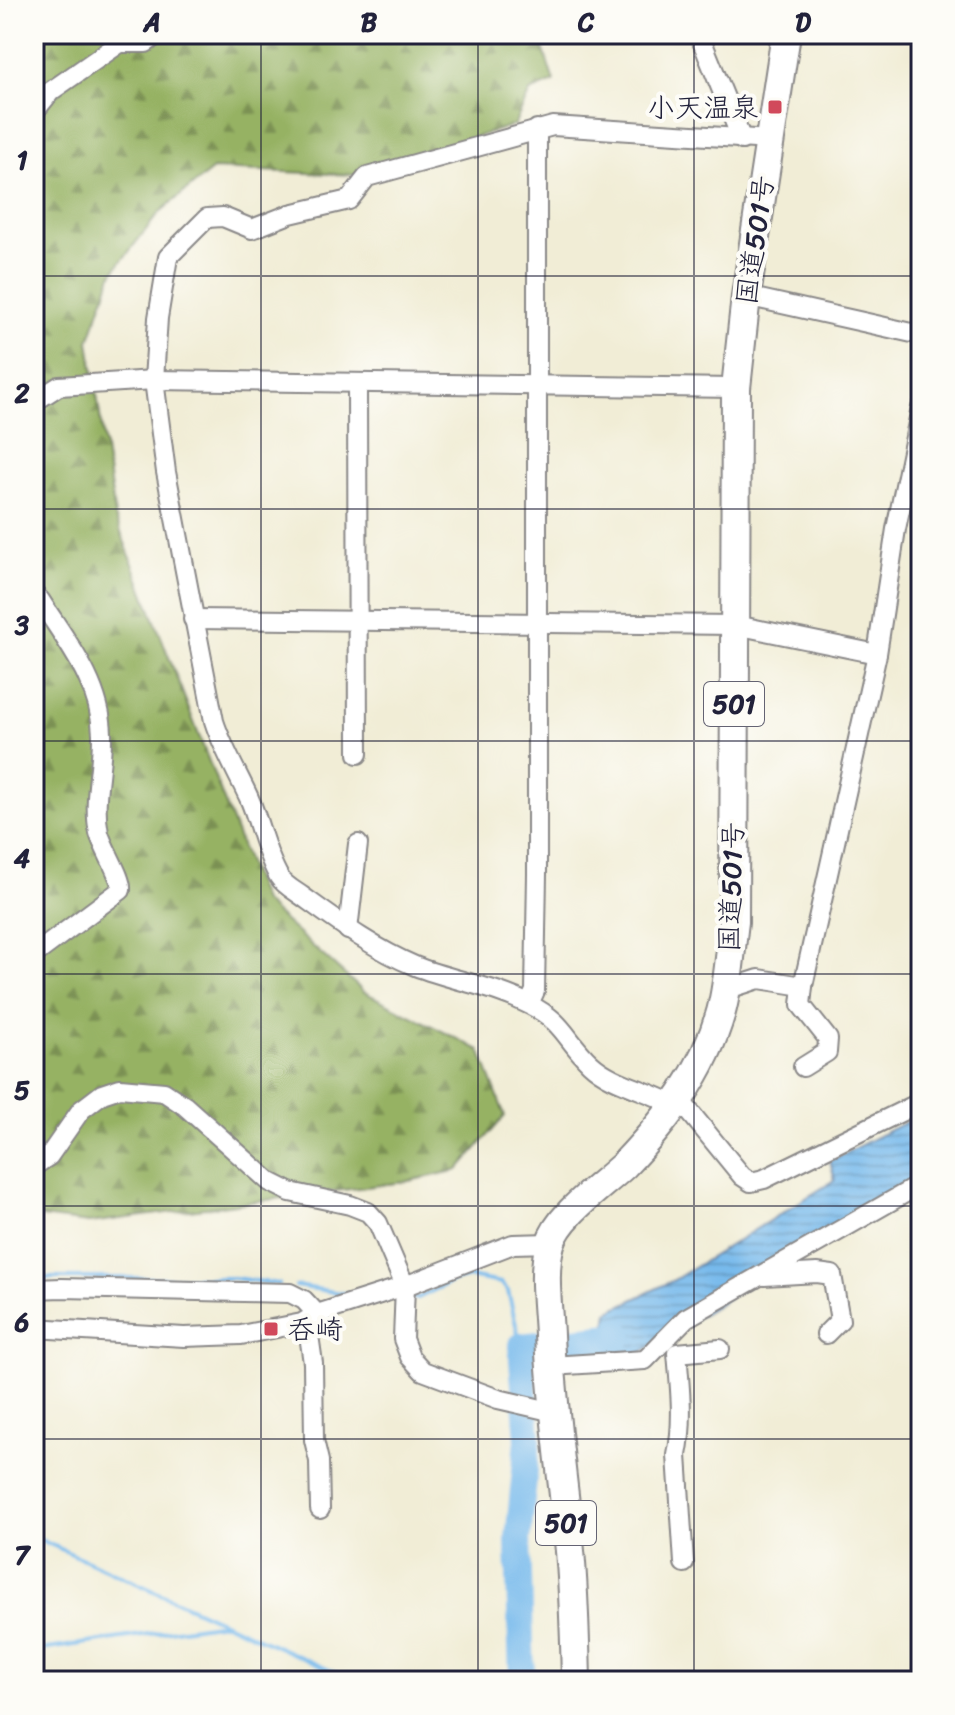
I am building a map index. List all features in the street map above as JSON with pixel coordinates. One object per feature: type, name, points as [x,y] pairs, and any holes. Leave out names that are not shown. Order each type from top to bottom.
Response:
[{"type":"highway","name":"国道501号","points":[[550,1243],[569,1214],[652,1136],[678,1103],[721,1013],[734,922],[736,388],[746,296],[756,140],[786,34]]},
{"type":"highway","name":"501","points":[[550,1243],[547,1279],[551,1366],[545,1410],[569,1542],[576,1681]]},
{"type":"street","points":[[34,112],[51,91],[122,39],[146,43],[158,34]]},
{"type":"street","points":[[699,34],[756,140]]},
{"type":"street","points":[[756,140],[553,126],[367,177],[349,200],[290,214],[252,229],[223,217],[207,218],[168,257],[158,318],[154,380],[166,472],[214,721],[224,752],[249,798],[280,880],[348,930],[412,965],[456,981],[505,993],[554,1019],[590,1063],[603,1072],[620,1082],[678,1103],[742,1176],[751,1182],[764,1179],[921,1102]]},
{"type":"street","points":[[529,1004],[535,991],[539,384],[537,129]]},
{"type":"street","points":[[746,296],[921,335]]},
{"type":"street","points":[[34,402],[59,386],[154,380],[736,388]]},
{"type":"street","points":[[357,383],[358,754]]},
{"type":"street","points":[[803,1067],[827,1052],[828,1039],[801,1005],[803,986],[877,654],[896,529],[921,408]]},
{"type":"street","points":[[34,594],[90,680],[99,708],[102,733],[97,797],[99,832],[108,859],[122,884],[121,890],[34,955]]},
{"type":"street","points":[[193,619],[736,625],[877,654]]},
{"type":"street","points":[[348,930],[358,844]]},
{"type":"street","points":[[725,990],[759,979],[803,986]]},
{"type":"street","points":[[34,1166],[49,1156],[81,1110],[102,1094],[120,1088],[164,1092],[185,1106],[270,1182],[290,1192],[368,1212],[378,1223],[401,1288],[403,1339],[410,1357],[423,1371],[463,1388],[545,1410]]},
{"type":"street","points":[[645,1360],[686,1318],[921,1184]]},
{"type":"street","points":[[34,1328],[184,1337],[241,1335],[312,1318],[401,1288],[513,1244],[550,1243]]},
{"type":"street","points":[[761,1276],[832,1275],[840,1320],[826,1334]]},
{"type":"street","points":[[34,1289],[290,1293],[304,1300],[312,1318],[314,1440],[319,1461],[320,1509]]},
{"type":"street","points":[[551,1366],[645,1360],[720,1349]]},
{"type":"street","points":[[677,1353],[680,1410],[677,1455],[684,1563]]},
{"type":"green space","points":[[34,34],[542,34],[540,38],[554,82],[530,92],[514,125],[355,175],[213,169],[160,212],[113,272],[89,341],[115,517],[263,902],[364,992],[480,1050],[505,1116],[458,1170],[404,1182],[89,1223],[34,1216]]},
{"type":"water","points":[[921,1114],[921,1178],[640,1353],[588,1355],[586,1330],[606,1328],[608,1312],[674,1280],[835,1180],[830,1161]]},
{"type":"waterway","points":[[411,1298],[469,1277],[501,1283],[508,1291],[521,1346]]},
{"type":"waterway","points":[[34,1278],[234,1278],[279,1284]]},
{"type":"waterway","points":[[296,1286],[354,1295]]},
{"type":"waterway","points":[[522,1681],[518,1539],[528,1440],[521,1346],[621,1335]]},
{"type":"waterway","points":[[34,1537],[354,1681]]},
{"type":"waterway","points":[[34,1651],[223,1623]]},
{"type":"place","name":"小天温泉","points":[[775,107]]},
{"type":"place","name":"呑崎","points":[[271,1329]]}]
